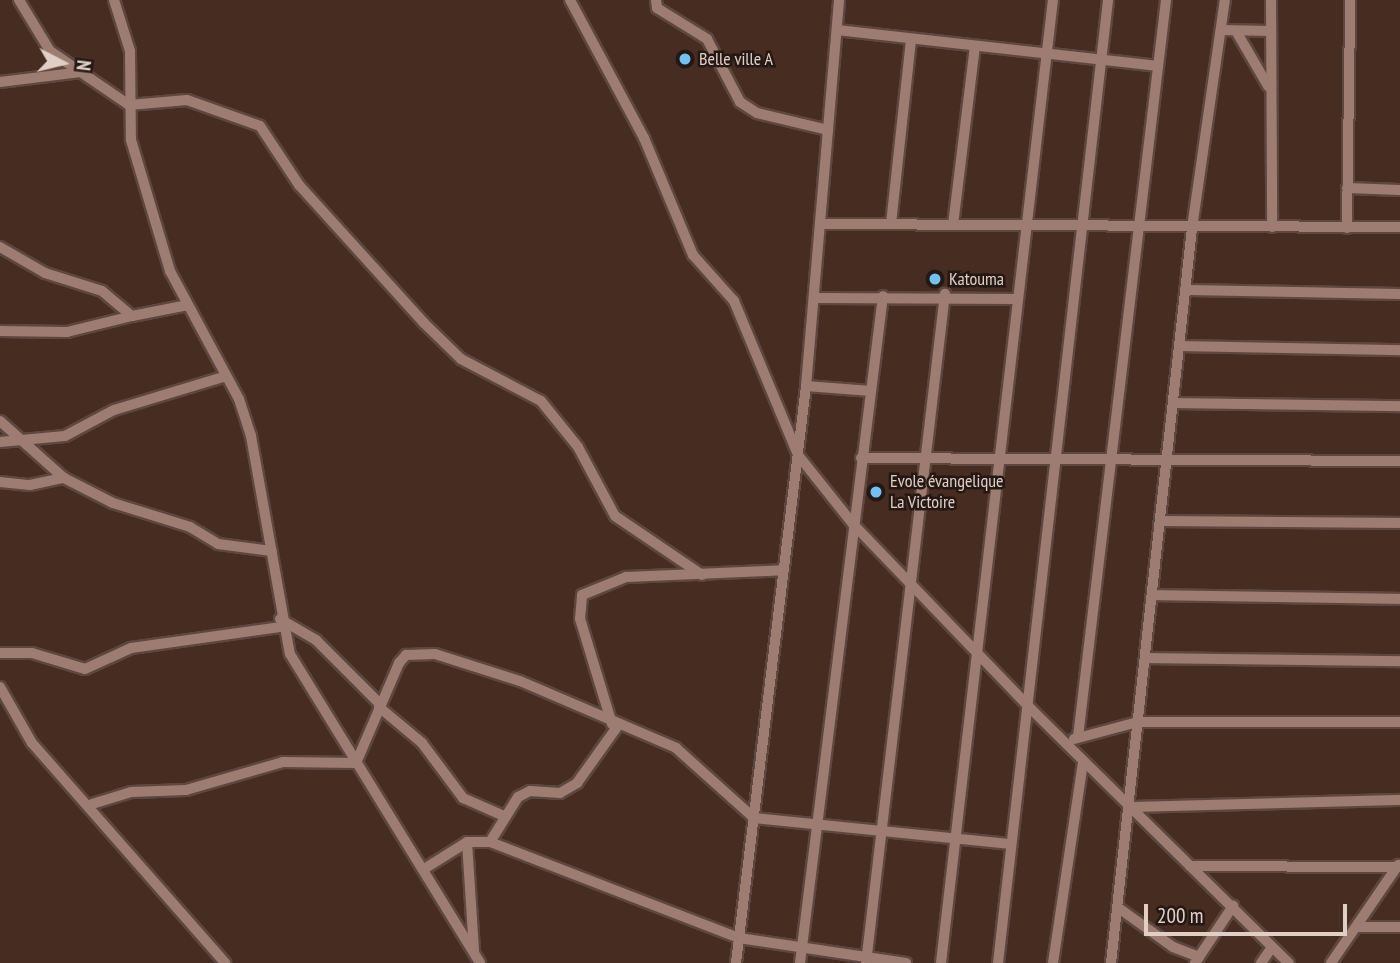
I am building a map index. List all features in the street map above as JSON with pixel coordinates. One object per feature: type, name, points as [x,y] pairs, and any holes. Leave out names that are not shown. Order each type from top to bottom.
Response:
[{"type":"street","points":[[19,0],[50,51],[130,104],[187,100],[260,126],[299,185],[424,323],[461,359],[541,401],[578,447],[615,516],[702,575]]},
{"type":"street","points":[[114,0],[130,51],[131,140],[170,271],[251,436],[272,551],[280,623],[308,687],[424,869],[480,963]]},
{"type":"street","points":[[570,0],[644,138],[693,256],[734,301],[798,455],[853,524],[1031,709],[1289,963]]},
{"type":"street","points":[[656,0],[657,8],[707,39],[740,102],[757,113],[828,130]]},
{"type":"street","points":[[736,963],[806,386],[839,0]]},
{"type":"street","points":[[941,963],[973,646],[1054,0]]},
{"type":"street","points":[[998,963],[1009,844],[1031,709],[1055,460],[1108,0]]},
{"type":"street","points":[[1078,737],[1113,461],[1156,66],[1166,0]]},
{"type":"street","points":[[1111,963],[1120,908],[1128,807],[1164,521],[1168,461],[1189,290],[1192,228],[1225,0]]},
{"type":"street","points":[[1271,0],[1269,87],[1272,228]]},
{"type":"street","points":[[1347,228],[1350,0]]},
{"type":"street","points":[[837,30],[1156,66]]},
{"type":"street","points":[[1221,30],[1271,31]]},
{"type":"street","points":[[1236,31],[1269,87]]},
{"type":"street","points":[[891,224],[911,39]]},
{"type":"street","points":[[953,225],[975,46]]},
{"type":"street","points":[[0,82],[82,72]]},
{"type":"street","points":[[1348,188],[1400,190]]},
{"type":"street","points":[[820,223],[1192,228],[1400,227]]},
{"type":"street","points":[[0,247],[45,273],[102,291],[132,316]]},
{"type":"street","points":[[1189,290],[1400,294]]},
{"type":"street","points":[[815,298],[945,294],[1016,299]]},
{"type":"street","points":[[867,960],[914,587],[945,294]]},
{"type":"street","points":[[800,963],[883,296]]},
{"type":"street","points":[[0,331],[67,332],[188,305]]},
{"type":"street","points":[[1183,346],[1400,350]]},
{"type":"street","points":[[0,442],[23,437],[72,434],[114,410],[223,377]]},
{"type":"street","points":[[806,386],[871,391]]},
{"type":"street","points":[[1177,403],[1400,405]]},
{"type":"street","points":[[0,421],[23,437],[64,478],[145,516],[190,527],[218,544],[272,551]]},
{"type":"street","points":[[862,458],[1400,461]]},
{"type":"street","points":[[0,482],[30,485],[64,478]]},
{"type":"street","points":[[1164,521],[1400,523]]},
{"type":"street","points":[[615,726],[580,619],[582,595],[617,578],[784,570]]},
{"type":"street","points":[[1153,595],[1400,599]]},
{"type":"street","points":[[0,653],[32,653],[85,669],[131,648],[280,623],[316,640],[380,706],[422,743],[463,799],[504,816]]},
{"type":"street","points":[[356,763],[380,706],[406,655],[435,654],[520,681],[615,726],[686,755],[754,818],[1009,844]]},
{"type":"street","points":[[1146,658],[1400,660]]},
{"type":"street","points":[[0,687],[32,743],[92,804],[225,963]]},
{"type":"street","points":[[1066,744],[1078,737],[1138,722],[1400,722]]},
{"type":"street","points":[[490,842],[504,816],[524,792],[552,795],[577,783],[615,726]]},
{"type":"street","points":[[92,804],[131,792],[186,790],[283,762],[356,763]]},
{"type":"street","points":[[1053,963],[1083,762]]},
{"type":"street","points":[[1128,807],[1400,800]]},
{"type":"street","points":[[424,869],[467,842],[490,842],[739,938],[867,960],[906,963]]},
{"type":"street","points":[[467,842],[474,951]]},
{"type":"street","points":[[1189,866],[1399,865]]},
{"type":"street","points":[[1331,963],[1359,927],[1399,865]]},
{"type":"street","points":[[1120,908],[1173,947],[1197,960],[1233,906]]},
{"type":"street","points":[[1359,927],[1400,928]]},
{"type":"street","points":[[1261,963],[1272,947]]},
{"type":"place","name":"Belle ville A","points":[[685,59]]},
{"type":"place","name":"Katouma","points":[[935,279]]},
{"type":"place","name":"Evole évangelique La Victoire","points":[[876,492]]}]
